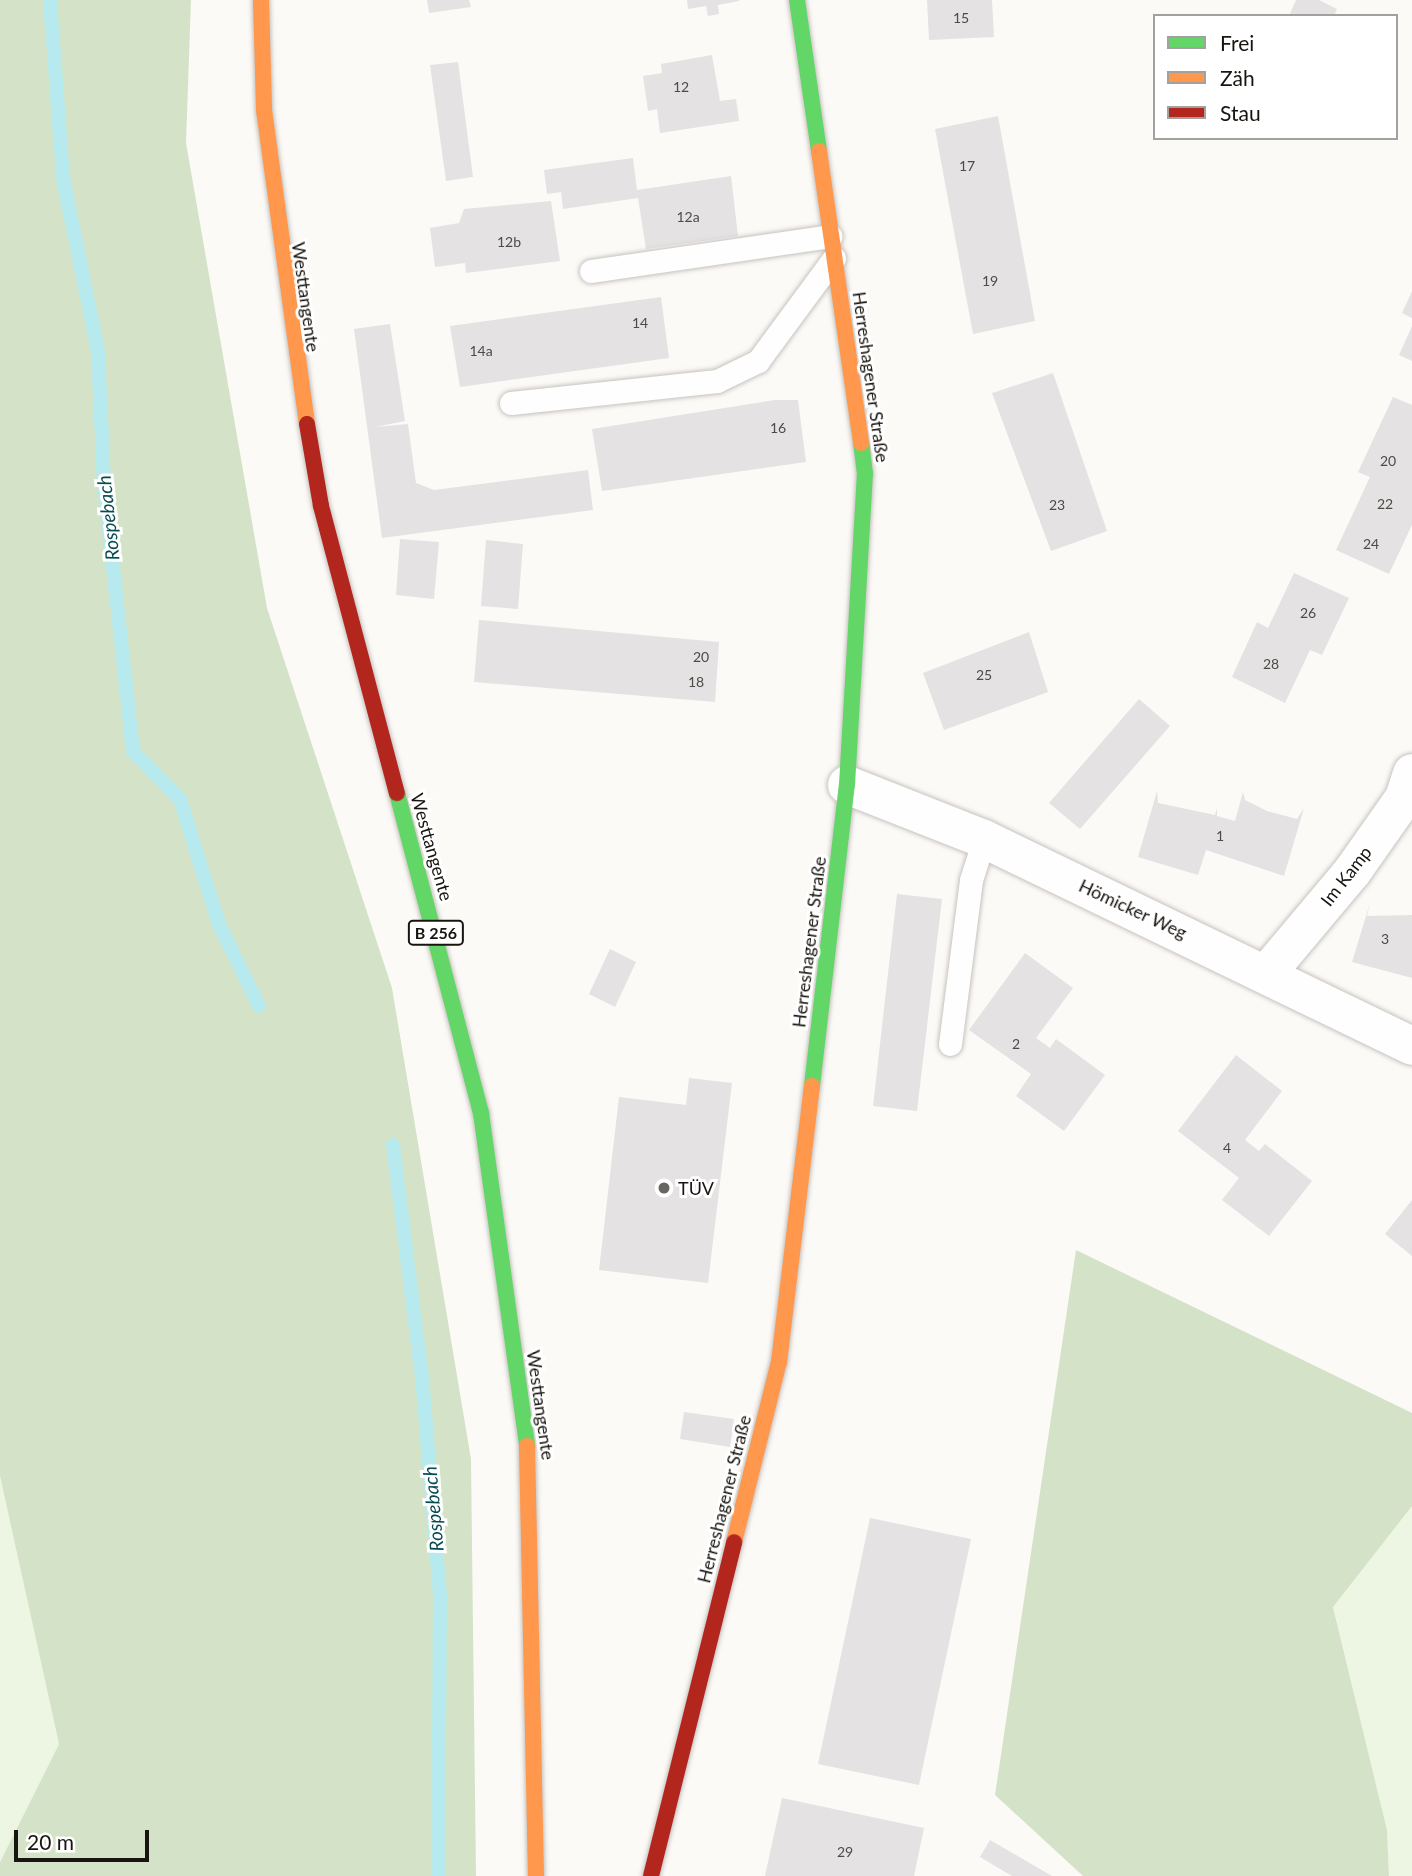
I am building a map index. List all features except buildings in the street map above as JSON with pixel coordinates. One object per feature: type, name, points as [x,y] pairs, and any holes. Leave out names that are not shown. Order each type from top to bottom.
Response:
[{"type":"main road","name":"Westtangente","points":[[261,0],[264,110],[289,324],[321,506],[481,1113],[530,1469],[536,1876]]},
{"type":"main road","name":"Herreshagener Straße","points":[[651,1876],[779,1362],[847,785],[865,474],[797,0]]},
{"type":"street","name":"Im Kamp","points":[[1268,972],[1352,872],[1404,798],[1412,773]]},
{"type":"street","name":"Hömicker Weg","points":[[847,785],[984,839],[1268,972],[1412,1046]]},
{"type":"lane","points":[[591,271],[832,247]]},
{"type":"lane","points":[[511,403],[717,381],[758,361],[832,247]]},
{"type":"lane","points":[[950,1044],[971,880],[984,839]]},
{"type":"green space","points":[[0,0],[191,0],[186,143],[267,608],[392,988],[471,1459],[476,1876],[0,1876],[0,1862],[59,1744],[0,1476]]},
{"type":"green space","points":[[1076,1250],[1412,1413],[1412,1506],[1333,1607],[1387,1830],[1389,1876],[1083,1876],[995,1795]]},
{"type":"green space","points":[[0,1476],[59,1744],[0,1862]]},
{"type":"green space","points":[[1412,1506],[1412,1876],[1389,1876],[1387,1830],[1333,1606]]},
{"type":"waterway","name":"Rospebach","points":[[50,0],[63,178],[98,352],[104,484],[133,751],[180,799],[219,924],[259,1006]]},
{"type":"waterway","name":"Rospebach","points":[[393,1145],[422,1377],[440,1594],[438,1876]]},
{"type":"traffic: fast","points":[[797,0],[819,151]]},
{"type":"traffic: fast","points":[[812,1086],[847,785],[865,474],[861,443]]},
{"type":"traffic: fast","points":[[397,793],[481,1113],[527,1446]]},
{"type":"traffic: slow","points":[[261,0],[264,110],[307,424]]},
{"type":"traffic: slow","points":[[819,151],[861,443]]},
{"type":"traffic: slow","points":[[734,1542],[779,1362],[812,1086]]},
{"type":"traffic: slow","points":[[527,1446],[536,1876]]},
{"type":"traffic: jam","points":[[307,424],[321,506],[397,793]]},
{"type":"traffic: jam","points":[[651,1876],[734,1542]]},
{"type":"place","name":"TÜV","points":[[664,1188]]}]
